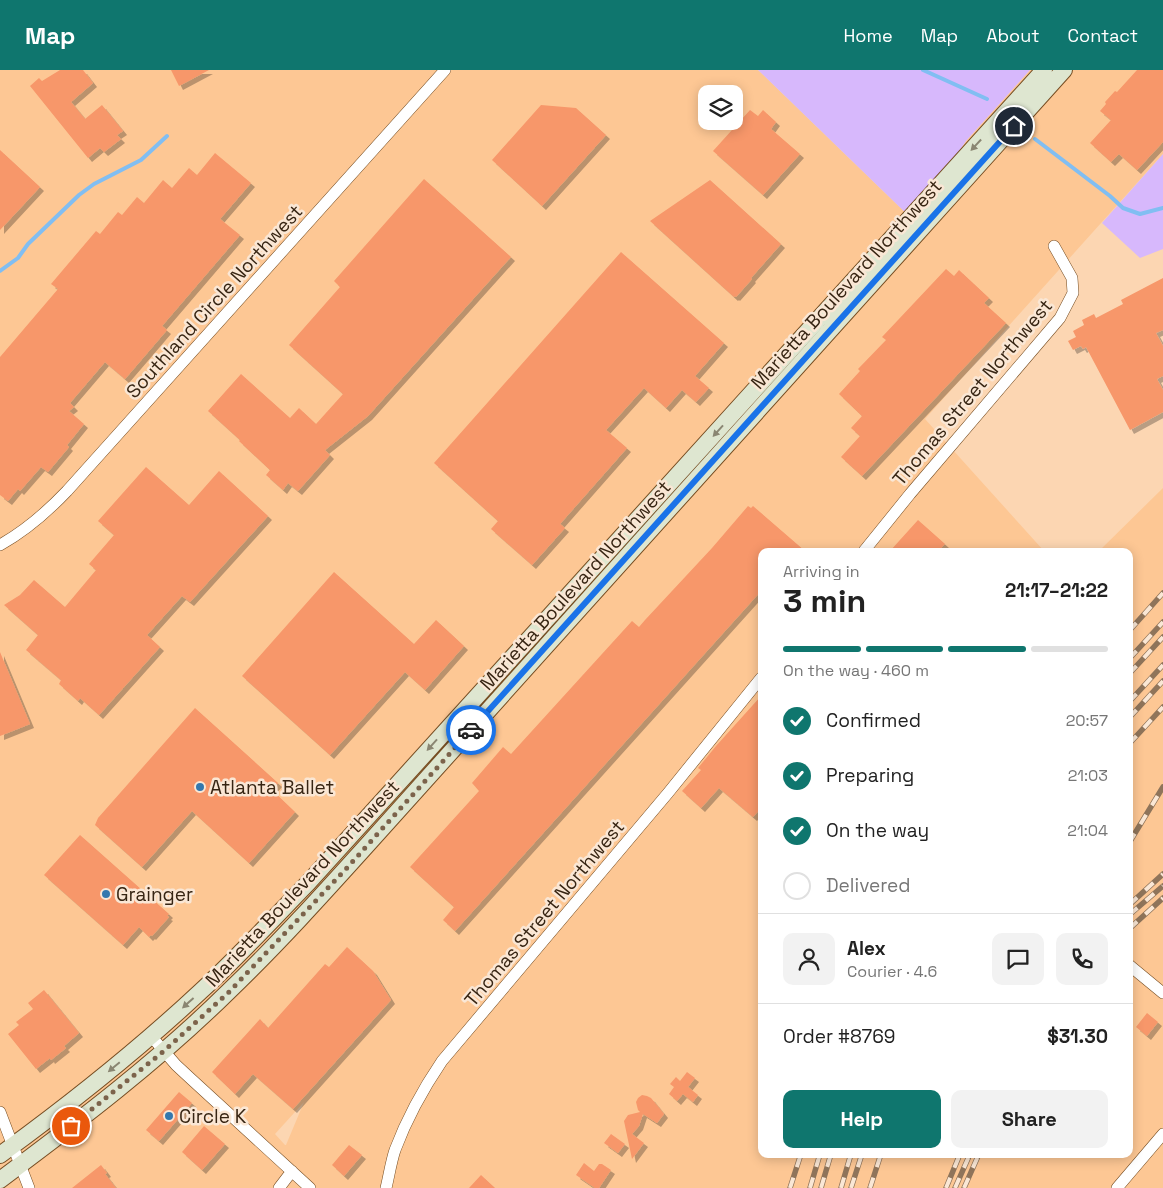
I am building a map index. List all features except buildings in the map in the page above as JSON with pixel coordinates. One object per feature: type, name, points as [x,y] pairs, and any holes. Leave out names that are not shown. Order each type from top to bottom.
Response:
[{"type":"main road","points":[[6,1150],[84,1092],[151,1036],[202,990],[308,883],[1044,70]]},
{"type":"main road","name":"Marietta Boulevard Northwest","points":[[0,1180],[164,1051],[228,993],[362,850],[1064,70]]},
{"type":"street","name":"Southland Circle Northwest","points":[[0,546],[49,510],[67,491],[445,70]]},
{"type":"street","name":"Thomas Street Northwest","points":[[866,548],[1060,318],[1073,294],[1072,278],[1054,246]]},
{"type":"street","name":"Thomas Street Northwest","points":[[386,1188],[395,1152],[410,1116],[424,1087],[442,1061],[668,793],[758,682]]},
{"type":"street","points":[[1133,968],[1163,993]]},
{"type":"street","points":[[151,1036],[176,1065],[310,1188]]},
{"type":"street","points":[[0,1112],[6,1150],[20,1164],[30,1188]]},
{"type":"street","points":[[1117,1188],[1163,1134]]},
{"type":"street","points":[[279,1188],[292,1171]]},
{"type":"shaded area","points":[[0,70],[758,70],[913,220],[966,141],[1030,70],[1163,70],[1163,154],[925,419],[1041,548],[758,548],[758,1158],[1133,1158],[1133,548],[1102,548],[1163,488],[1163,1188],[0,1188]],"holes":[[[304,1102],[286,1145],[275,1134]]]},
{"type":"shaded area","points":[[758,70],[1030,70],[966,141],[913,220]]},
{"type":"shaded area","points":[[1163,154],[1163,249],[1140,258],[1102,223]]},
{"type":"waterway","points":[[923,70],[987,99]]},
{"type":"waterway","points":[[0,271],[18,258],[28,244],[79,195],[94,184],[141,160],[167,136]]},
{"type":"waterway","points":[[1035,139],[1123,208],[1140,214],[1163,208]]},
{"type":"railway","points":[[1133,627],[1163,593]]},
{"type":"railway","points":[[1133,655],[1163,622]]},
{"type":"railway","points":[[1133,670],[1163,637]]},
{"type":"railway","points":[[1133,698],[1163,665]]},
{"type":"railway","points":[[1133,714],[1163,681]]},
{"type":"railway","points":[[1133,740],[1163,707]]},
{"type":"railway","points":[[1133,836],[1163,787]]},
{"type":"railway","points":[[1133,901],[1163,874]]},
{"type":"railway","points":[[1133,912],[1163,886]]},
{"type":"railway","points":[[1133,925],[1163,898]]},
{"type":"railway","points":[[790,1188],[800,1158]]},
{"type":"railway","points":[[810,1188],[819,1158]]},
{"type":"railway","points":[[821,1188],[830,1158]]},
{"type":"railway","points":[[841,1188],[850,1158]]},
{"type":"railway","points":[[851,1188],[861,1158]]},
{"type":"railway","points":[[870,1188],[880,1158]]},
{"type":"railway","points":[[946,1188],[958,1158]]},
{"type":"railway","points":[[955,1188],[968,1158]]},
{"type":"railway","points":[[964,1188],[977,1158]]},
{"type":"way so far","points":[[71,1126],[164,1051],[228,993],[346,869],[471,730]]},
{"type":"place","name":"Atlanta Ballet","points":[[200,787]]},
{"type":"place","name":"Grainger","points":[[106,894]]},
{"type":"place","name":"Circle K","points":[[169,1116]]},
{"type":"route","points":[[471,730],[1014,126]]}]
